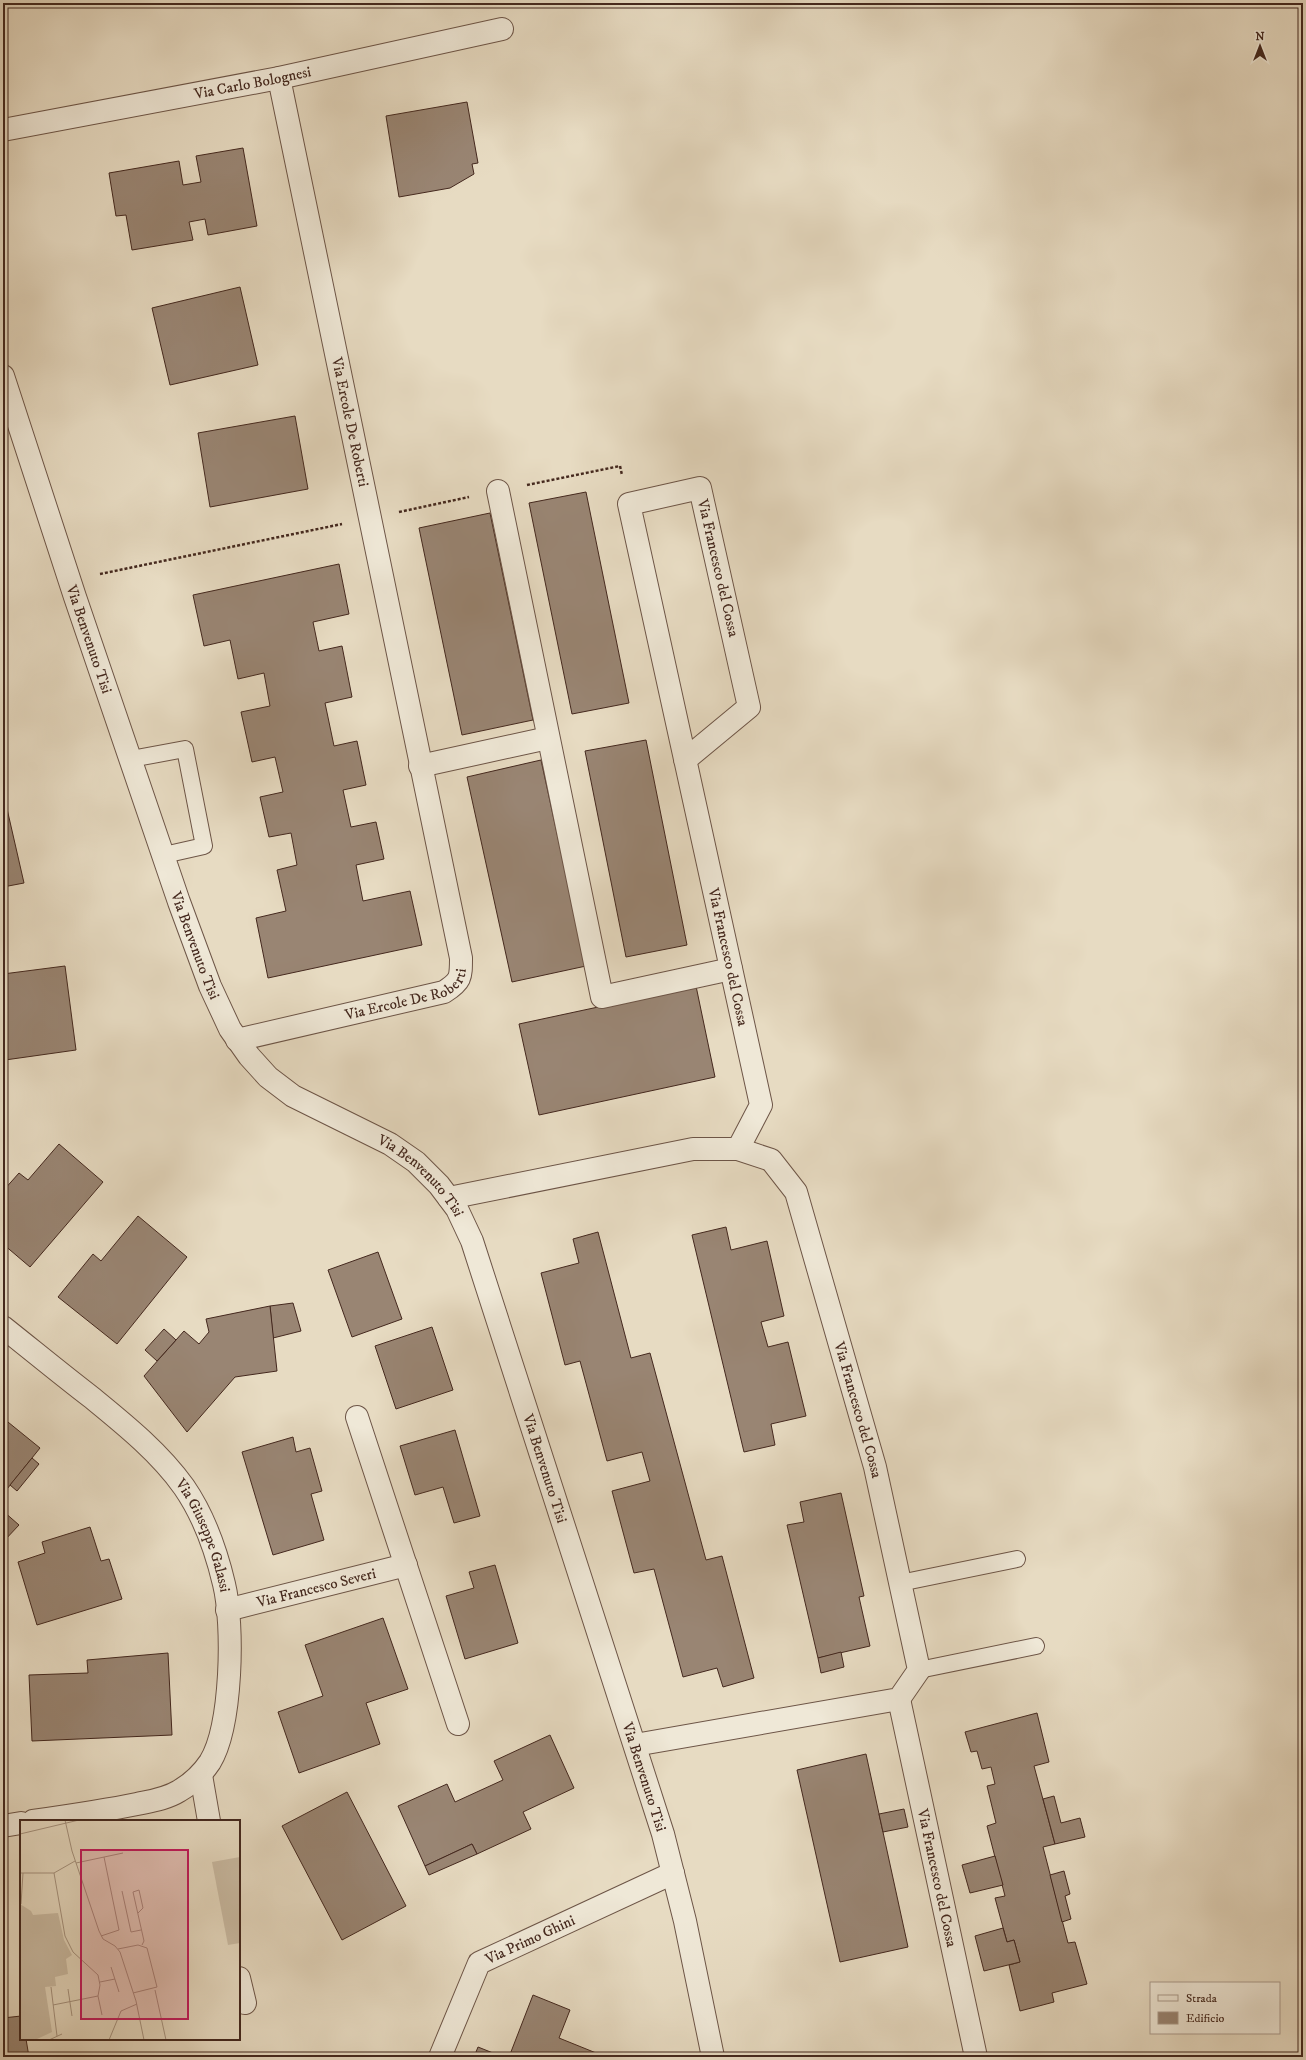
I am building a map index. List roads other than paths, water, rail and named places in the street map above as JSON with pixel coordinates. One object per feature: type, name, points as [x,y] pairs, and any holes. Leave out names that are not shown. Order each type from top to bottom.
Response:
[{"type":"street","name":"Via Carlo Bolognesi","points":[[3,130],[279,78],[502,29]]},
{"type":"street","name":"Via Ercole De Roberti","points":[[237,1040],[444,992],[456,985],[460,976],[460,958],[279,78]]},
{"type":"street","name":"Via Benvenuto Tisi","points":[[3,376],[164,855],[210,986],[230,1029],[237,1040],[268,1077],[294,1096],[390,1144],[416,1162],[439,1185],[449,1198],[457,1209],[469,1234],[486,1279],[663,1834],[673,1873],[713,2057]]},
{"type":"street","name":"Via Francesco del Cossa","points":[[685,760],[749,707],[700,488],[629,504],[760,1105],[738,1149]]},
{"type":"street","points":[[498,491],[602,997],[731,969]]},
{"type":"street","points":[[420,766],[548,738]]},
{"type":"street","name":"Via Francesco del Cossa","points":[[449,1198],[693,1149],[738,1149],[771,1160],[796,1192],[875,1467],[920,1670]]},
{"type":"street","name":"Via Giuseppe Galassi","points":[[3,1327],[123,1423],[152,1449],[184,1487],[206,1525],[224,1585],[228,1610],[230,1642],[228,1680],[223,1724],[211,1760],[202,1774]]},
{"type":"street","points":[[357,1417],[458,1724]]},
{"type":"street","name":"Via Francesco Severi","points":[[228,1610],[406,1564]]},
{"type":"street","points":[[635,1745],[899,1699],[920,1670]]},
{"type":"street","name":"Via Francesco del Cossa","points":[[899,1699],[976,2057]]},
{"type":"street","points":[[39,1820],[116,1808],[164,1798],[179,1791],[202,1774],[209,1820]]},
{"type":"street","points":[[3,1826],[20,1823]]},
{"type":"street","name":"Via Primo Ghini","points":[[440,2057],[479,1963],[673,1873]]},
{"type":"street","points":[[240,1982],[245,2003]]},
{"type":"lane","points":[[131,759],[185,749],[204,846],[164,855]]},
{"type":"lane","points":[[900,1583],[1018,1559]]},
{"type":"lane","points":[[920,1670],[1036,1646]]}]
